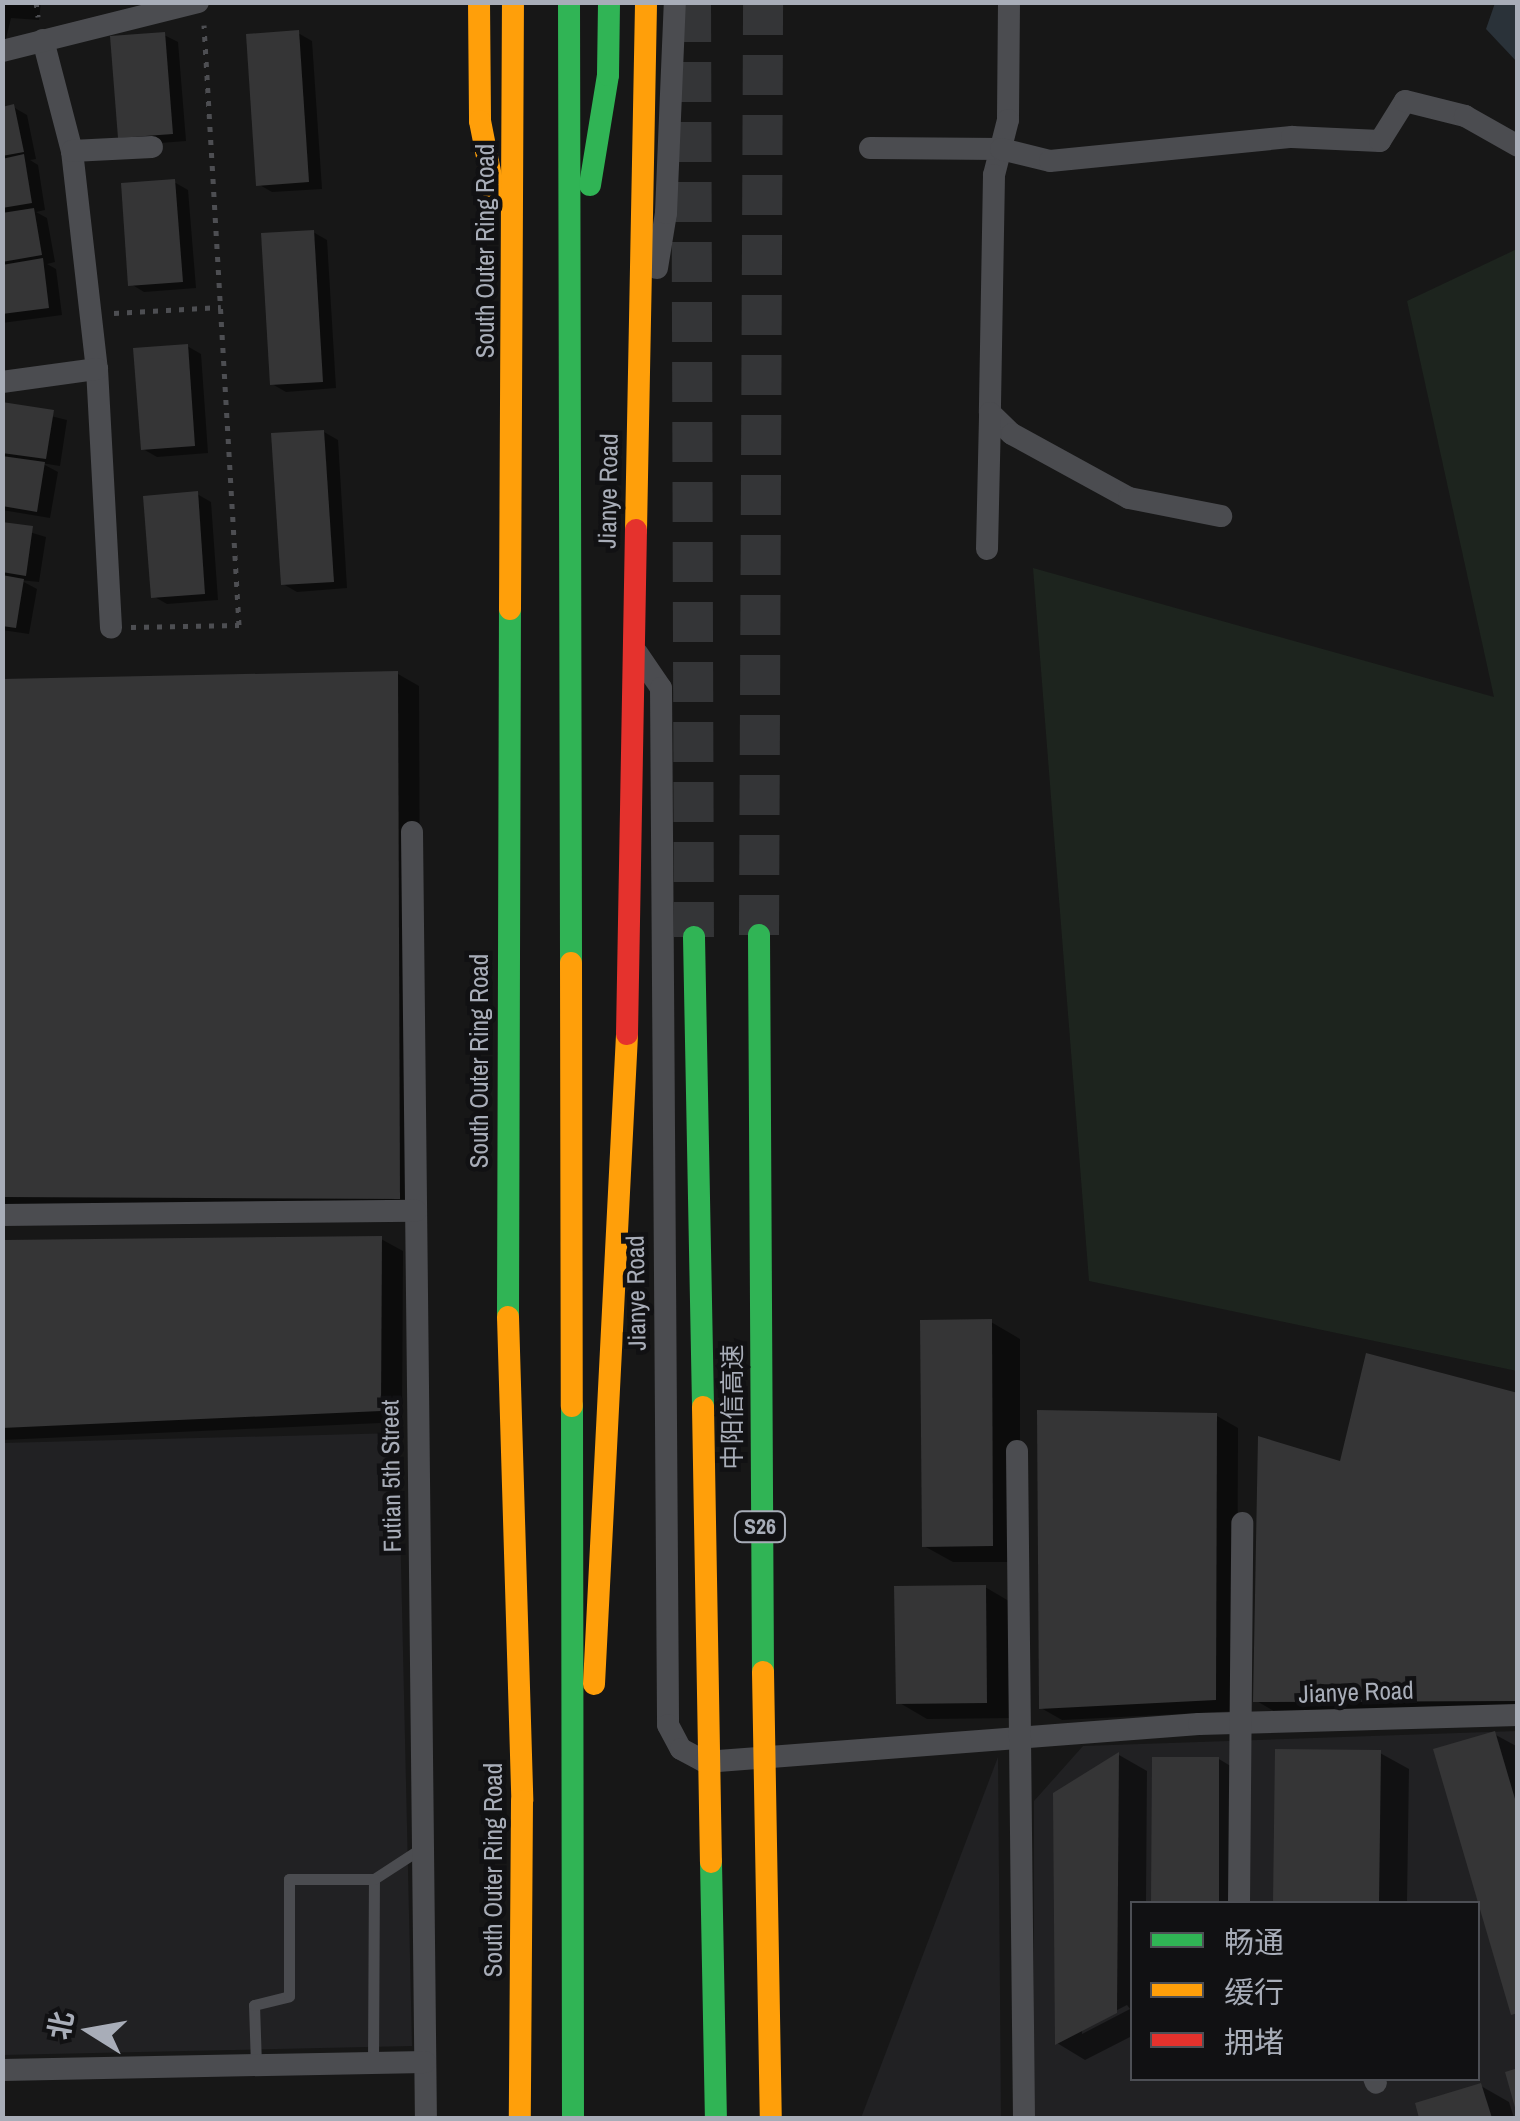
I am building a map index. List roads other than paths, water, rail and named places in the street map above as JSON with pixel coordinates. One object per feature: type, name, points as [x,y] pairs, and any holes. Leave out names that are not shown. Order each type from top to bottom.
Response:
[{"type":"highway","points":[[479,2],[480,121],[512,287]]},
{"type":"highway","name":"South Outer Ring Road","points":[[513,2],[507,1264],[522,1801],[520,2118]]},
{"type":"highway","points":[[570,2],[573,2118]]},
{"type":"highway","points":[[570,302],[608,75],[609,2]]},
{"type":"highway","points":[[573,2082],[626,1034],[646,2]]},
{"type":"highway","name":"中阳信高速","points":[[759,935],[771,2118]]},
{"type":"highway","name":"中阳信高速","points":[[694,936],[716,2118]]},
{"type":"street","name":"Jianye Road","points":[[675,2],[666,213],[637,422],[630,621],[638,658],[661,688],[668,1725],[680,1749],[705,1762],[1240,1722],[1518,1714]]},
{"type":"street","points":[[987,550],[994,175],[1008,120],[1009,2]]},
{"type":"street","points":[[2,51],[201,12]]},
{"type":"street","points":[[43,40],[72,152],[91,314],[111,628]]},
{"type":"street","points":[[870,148],[1000,149],[1050,161],[1292,136],[1380,142],[1405,101],[1466,116],[1518,146]]},
{"type":"street","points":[[72,152],[152,147]]},
{"type":"street","points":[[2,382],[97,368]]},
{"type":"street","points":[[990,413],[1012,434],[1129,498],[1221,516]]},
{"type":"street","name":"Futian 5th Street","points":[[412,832],[426,2118]]},
{"type":"street","points":[[2,1215],[416,1211]]},
{"type":"street","points":[[1018,1451],[1024,2118]]},
{"type":"street","points":[[1238,1901],[1242,1523]]},
{"type":"street","points":[[2,2070],[425,2062]]},
{"type":"lane","points":[[256,2066],[254,2005],[289,1996],[289,1879],[374,1879],[423,1848]]},
{"type":"lane","points":[[374,1879],[374,2063]]},
{"type":"tunnel","points":[[691,2],[694,937]]},
{"type":"tunnel","points":[[759,935],[763,2]]}]
